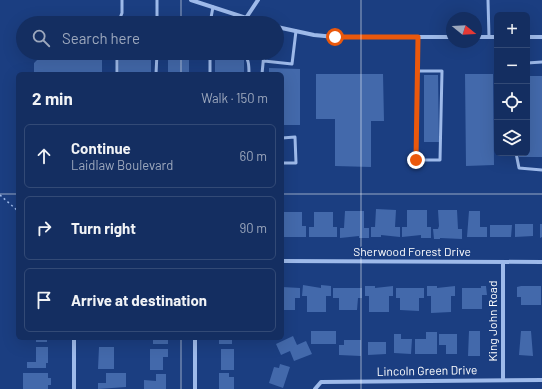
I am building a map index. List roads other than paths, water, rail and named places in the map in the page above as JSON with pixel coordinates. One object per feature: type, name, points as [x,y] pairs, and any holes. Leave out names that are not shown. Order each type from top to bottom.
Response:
[{"type":"street","points":[[191,0],[240,16]]},
{"type":"street","points":[[247,16],[258,0]]},
{"type":"street","points":[[284,28],[314,35],[335,37],[446,37]]},
{"type":"street","points":[[482,37],[494,37]]},
{"type":"street","points":[[530,37],[542,37]]},
{"type":"street","name":"Sherwood Forest Drive","points":[[284,261],[542,262]]},
{"type":"street","name":"King John Road","points":[[502,379],[503,262]]},
{"type":"street","points":[[74,340],[74,389]]},
{"type":"street","points":[[195,340],[195,389]]},
{"type":"street","name":"Lincoln Green Drive","points":[[315,389],[321,382],[502,379],[542,380]]},
{"type":"lane","points":[[121,16],[122,0]]},
{"type":"lane","points":[[157,0],[157,16]]},
{"type":"lane","points":[[488,0],[489,37]]},
{"type":"lane","points":[[211,16],[213,7]]},
{"type":"lane","points":[[262,72],[264,61],[292,64],[296,31]]},
{"type":"lane","points":[[417,71],[442,71],[440,160],[416,160],[417,71],[418,37]]},
{"type":"lane","points":[[117,60],[117,72]]},
{"type":"lane","points":[[156,72],[157,60]]},
{"type":"lane","points":[[210,60],[210,72]]},
{"type":"lane","points":[[248,60],[249,72]]},
{"type":"lane","points":[[530,63],[542,62]]},
{"type":"lane","points":[[284,138],[295,137],[296,163],[284,163]]},
{"type":"lane","points":[[517,156],[519,168],[542,170]]}]
